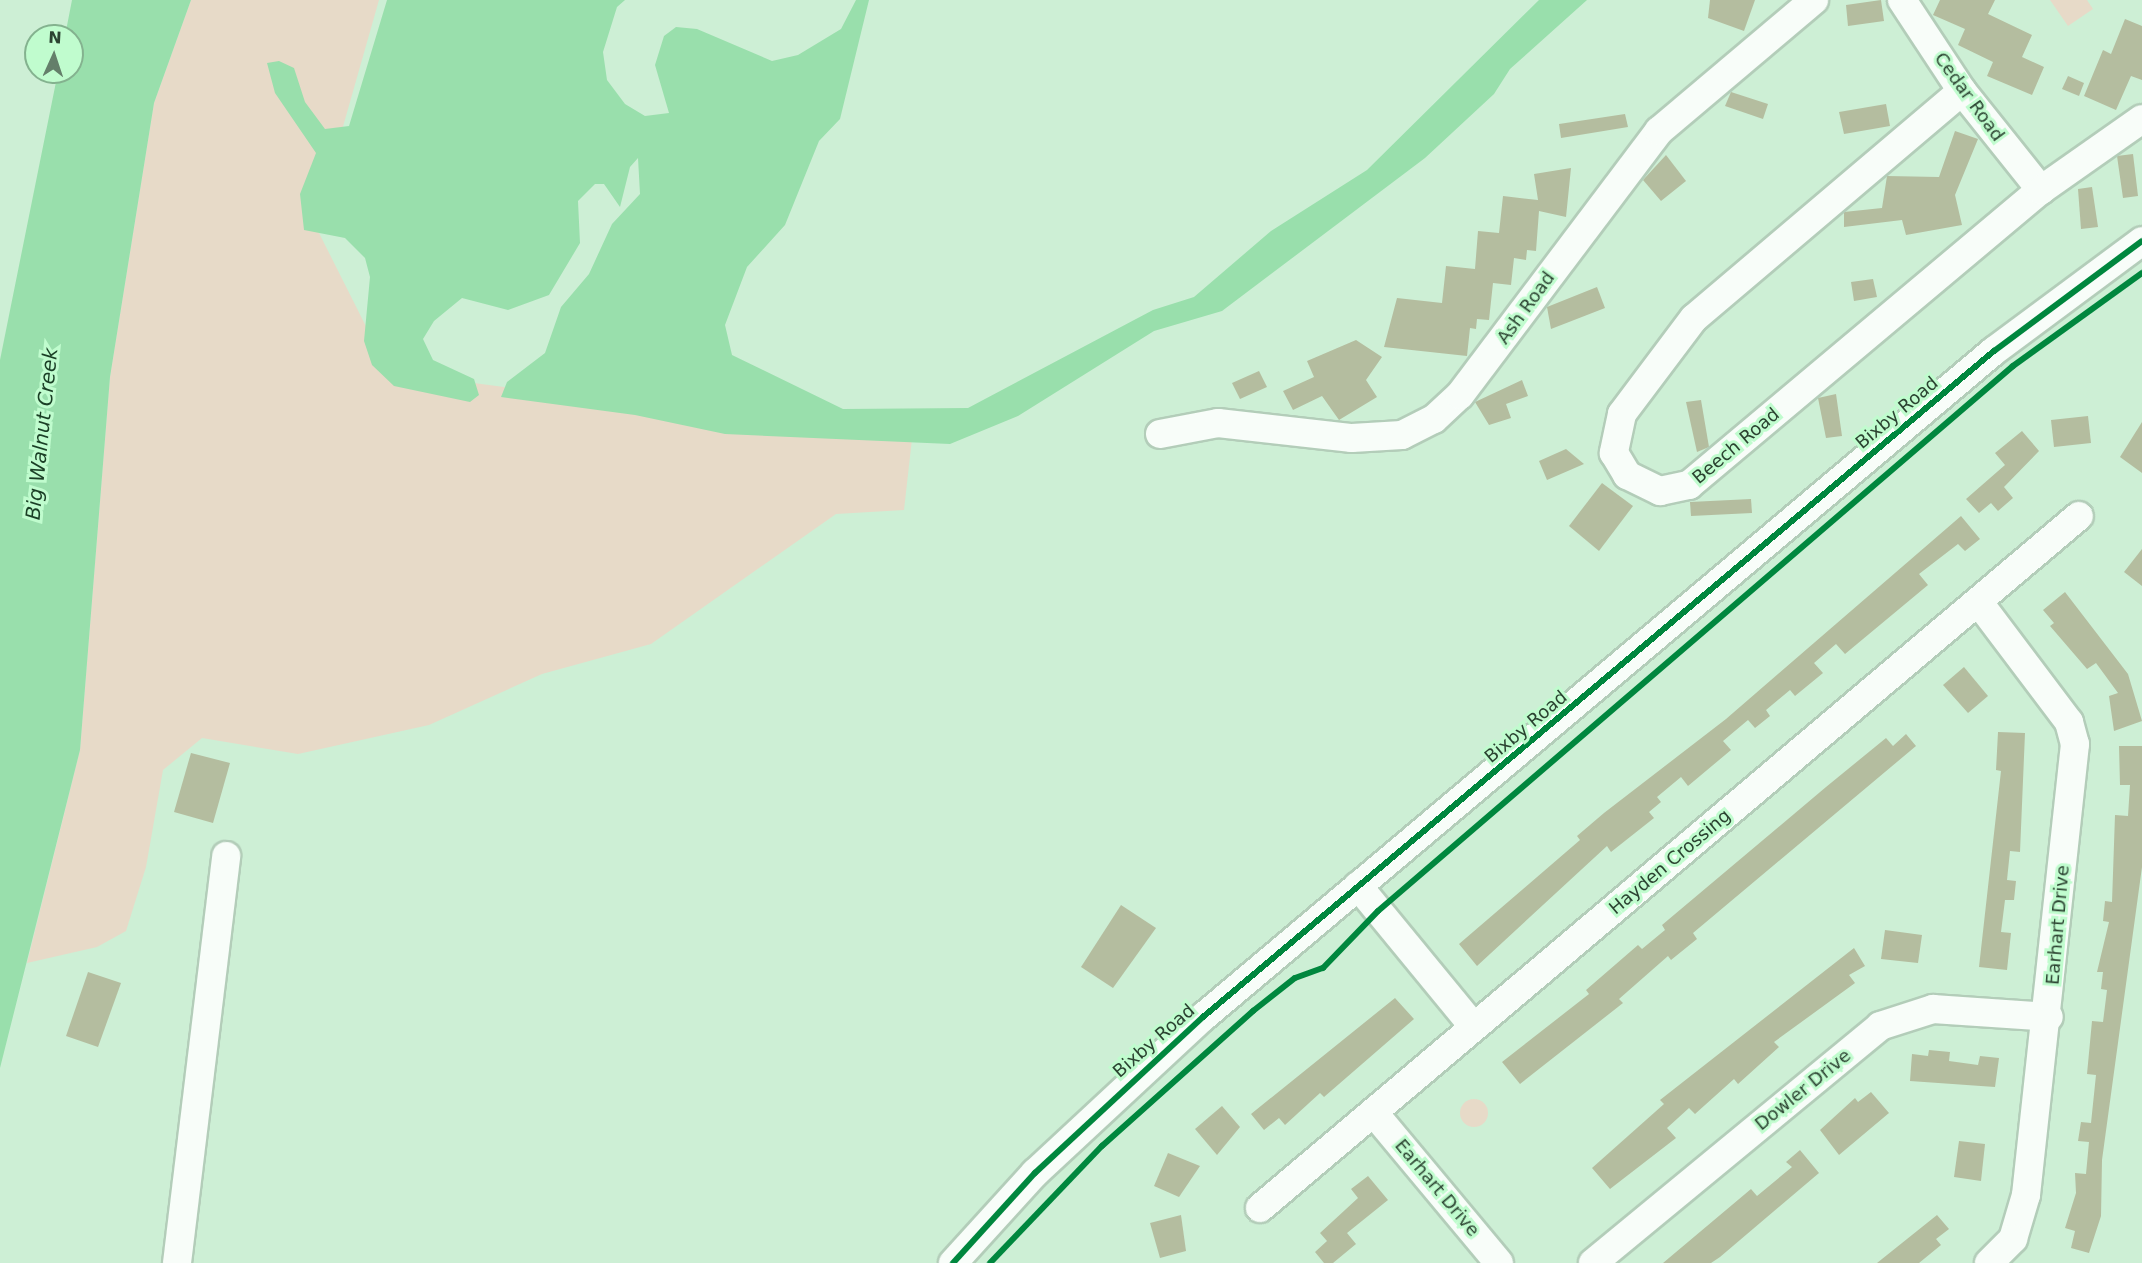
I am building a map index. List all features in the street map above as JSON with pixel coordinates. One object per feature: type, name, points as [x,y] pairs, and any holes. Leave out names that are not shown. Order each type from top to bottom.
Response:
[{"type":"street","name":"Ash Road","points":[[1160,434],[1218,423],[1372,437],[1402,435],[1434,419],[1460,395],[1659,131],[1814,0]]},
{"type":"street","name":"Cedar Road","points":[[1902,0],[1962,91],[2041,190]]},
{"type":"street","name":"Beech Road","points":[[1962,91],[1694,318],[1622,414],[1614,453],[1627,475],[1660,491],[1689,485],[2041,190],[2142,119]]},
{"type":"street","name":"Bixby Road","points":[[953,1263],[1122,1089],[1358,886],[1994,351],[2142,241]]},
{"type":"street","name":"Hayden Crossing","points":[[1260,1208],[1374,1113],[1473,1026],[1980,604],[2079,516]]},
{"type":"street","name":"Earhart Drive","points":[[1980,604],[2069,722],[2075,744],[2049,1017],[2021,1220],[2013,1239],[1989,1263]]},
{"type":"street","points":[[177,1263],[226,856]]},
{"type":"street","points":[[1358,886],[1473,1026]]},
{"type":"street","name":"Dowler Drive","points":[[1593,1263],[1880,1026],[1933,1009],[2049,1017]]},
{"type":"street","name":"Earhart Drive","points":[[1374,1113],[1499,1263]]},
{"type":"shaded area","points":[[191,0],[379,0],[315,225],[389,372],[749,419],[913,430],[904,510],[836,514],[651,644],[542,674],[429,725],[298,754],[202,738],[163,770],[146,867],[126,931],[97,947],[27,963],[80,750],[110,377],[154,103]]},
{"type":"shaded area","points":[[2050,0],[2087,0],[2093,9],[2068,26]]},
{"type":"shaded area","points":[[1474,1099],[1484,1103],[1488,1113],[1484,1123],[1474,1127],[1464,1123],[1460,1113],[1464,1103]]},
{"type":"water","name":"Big Walnut Creek","points":[[72,0],[191,0],[154,103],[110,377],[80,750],[0,1068],[0,360],[56,84],[84,84],[84,24],[67,24]]},
{"type":"water","points":[[387,0],[625,0],[617,7],[603,52],[607,80],[625,104],[645,116],[669,113],[655,65],[664,36],[676,27],[697,29],[772,61],[798,55],[841,29],[856,0],[869,0],[840,119],[819,141],[785,225],[747,267],[725,325],[732,355],[843,409],[968,408],[1153,310],[1194,297],[1271,231],[1367,170],[1539,0],[1587,0],[1510,69],[1494,94],[1425,158],[1222,311],[1154,331],[1018,416],[950,444],[725,434],[635,415],[501,397],[507,382],[545,353],[561,307],[589,274],[612,224],[640,194],[638,158],[630,167],[620,207],[604,184],[595,184],[578,201],[580,243],[549,295],[508,310],[462,298],[434,321],[423,339],[433,360],[474,379],[479,395],[470,402],[394,386],[372,365],[364,341],[370,277],[365,258],[345,238],[304,230],[300,194],[316,153],[275,93],[267,63],[279,61],[294,68],[305,102],[325,129],[349,126]]},
{"type":"building","points":[[1710,0],[1755,0],[1744,31],[1708,18]]},
{"type":"building","points":[[1881,0],[1884,21],[1848,26],[1846,5]]},
{"type":"building","points":[[1940,0],[1995,0],[1988,14],[2032,35],[2022,57],[2044,67],[2032,95],[1987,76],[1993,62],[1958,45],[1965,29],[1933,15]]},
{"type":"building","points":[[2125,19],[2142,26],[2142,80],[2131,76],[2116,110],[2084,96],[2103,50],[2111,54]]},
{"type":"building","points":[[2068,76],[2084,83],[2079,96],[2062,89]]},
{"type":"building","points":[[1731,92],[1768,104],[1763,119],[1725,106]]},
{"type":"building","points":[[1886,104],[1890,126],[1844,134],[1839,112]]},
{"type":"building","points":[[1625,114],[1628,127],[1561,138],[1559,124]]},
{"type":"building","points":[[1955,131],[1978,139],[1955,195],[1962,225],[1906,235],[1902,220],[1844,227],[1844,212],[1882,208],[1887,176],[1939,177]]},
{"type":"building","points":[[2133,154],[2138,196],[2123,198],[2117,156]]},
{"type":"building","points":[[1666,155],[1686,181],[1661,201],[1643,180]]},
{"type":"building","points":[[1571,168],[1566,217],[1539,211],[1536,251],[1527,250],[1526,260],[1514,258],[1511,285],[1493,283],[1489,320],[1477,319],[1476,329],[1470,328],[1467,356],[1384,347],[1397,298],[1442,303],[1446,266],[1475,269],[1478,231],[1499,233],[1503,196],[1538,200],[1534,174]]},
{"type":"building","points":[[2092,187],[2098,227],[2081,229],[2078,189]]},
{"type":"building","points":[[1873,279],[1877,297],[1854,301],[1851,282]]},
{"type":"building","points":[[1597,287],[1605,308],[1551,329],[1547,307]]},
{"type":"building","points":[[1356,340],[1382,357],[1366,380],[1377,397],[1339,420],[1322,396],[1293,410],[1283,391],[1314,377],[1307,361]]},
{"type":"building","points":[[1259,371],[1267,387],[1240,399],[1232,383]]},
{"type":"building","points":[[1522,380],[1528,396],[1506,404],[1511,418],[1489,425],[1475,402]]},
{"type":"building","points":[[1836,394],[1842,436],[1826,438],[1818,398]]},
{"type":"building","points":[[1701,400],[1709,447],[1697,452],[1686,402]]},
{"type":"building","points":[[2088,416],[2091,443],[2054,447],[2051,420]]},
{"type":"building","points":[[2142,422],[2142,473],[2120,457]]},
{"type":"building","points":[[2022,431],[2039,451],[2004,487],[2013,498],[1998,511],[1991,503],[1979,513],[1966,499],[2005,465],[1995,453]]},
{"type":"building","points":[[1566,449],[1584,464],[1547,480],[1539,461]]},
{"type":"building","points":[[1602,483],[1633,506],[1599,551],[1569,526]]},
{"type":"building","points":[[1751,499],[1752,513],[1691,516],[1690,502]]},
{"type":"building","points":[[1961,516],[1980,539],[1965,551],[1958,544],[1919,574],[1928,585],[1845,654],[1836,644],[1814,663],[1823,673],[1795,696],[1790,690],[1766,710],[1770,716],[1755,728],[1748,720],[1723,741],[1731,750],[1688,786],[1681,777],[1657,797],[1661,802],[1649,812],[1654,818],[1611,852],[1607,846],[1477,966],[1459,944],[1580,840],[1577,836],[1726,719]]},
{"type":"building","points":[[2142,549],[2142,586],[2124,572]]},
{"type":"building","points":[[2065,592],[2128,674],[2142,721],[2114,731],[2109,696],[2118,693],[2096,663],[2087,669],[2050,626],[2054,623],[2043,610]]},
{"type":"building","points":[[1964,667],[1988,696],[1968,713],[1943,685]]},
{"type":"building","points":[[1998,732],[2025,733],[2020,852],[2010,851],[2007,880],[2016,881],[2014,900],[2005,900],[2001,932],[2011,933],[2007,970],[1979,967],[2001,771],[1996,770]]},
{"type":"building","points":[[1906,734],[1916,746],[1693,933],[1697,939],[1671,960],[1668,956],[1619,999],[1623,1003],[1520,1084],[1502,1062],[1589,994],[1586,990],[1638,945],[1642,949],[1665,930],[1662,925],[1886,738],[1893,746]]},
{"type":"building","points":[[2119,746],[2142,746],[2142,867],[2102,1160],[2101,1216],[2089,1253],[2071,1248],[2075,1231],[2065,1228],[2076,1193],[2075,1173],[2086,1174],[2089,1142],[2078,1141],[2081,1122],[2091,1123],[2096,1075],[2087,1074],[2092,1021],[2103,1022],[2107,990],[2101,989],[2103,972],[2097,972],[2109,922],[2103,921],[2105,901],[2112,902],[2115,815],[2128,816],[2130,785],[2120,785]]},
{"type":"building","points":[[191,753],[230,763],[213,823],[174,812]]},
{"type":"building","points":[[1121,905],[1156,928],[1113,988],[1081,967]]},
{"type":"building","points":[[1885,930],[1922,935],[1918,963],[1881,959]]},
{"type":"building","points":[[1854,948],[1865,966],[1849,975],[1855,983],[1774,1042],[1779,1047],[1738,1084],[1734,1079],[1695,1114],[1689,1108],[1667,1128],[1676,1138],[1610,1189],[1592,1168],[1664,1104],[1660,1100]]},
{"type":"building","points":[[88,972],[121,983],[98,1047],[66,1036]]},
{"type":"building","points":[[1395,998],[1414,1019],[1324,1097],[1320,1093],[1285,1125],[1279,1118],[1264,1130],[1251,1114]]},
{"type":"building","points":[[1929,1050],[1950,1052],[1949,1061],[1978,1065],[1980,1056],[1999,1058],[1995,1087],[1910,1081],[1912,1054],[1928,1056]]},
{"type":"building","points":[[1871,1092],[1889,1113],[1839,1155],[1820,1130],[1855,1098],[1858,1102]]},
{"type":"building","points":[[1222,1106],[1240,1127],[1217,1155],[1195,1129]]},
{"type":"building","points":[[1959,1141],[1985,1144],[1981,1181],[1954,1177]]},
{"type":"building","points":[[1800,1150],[1819,1173],[1720,1257],[1711,1263],[1663,1263],[1751,1189],[1757,1196],[1792,1167],[1786,1162]]},
{"type":"building","points":[[1168,1153],[1200,1166],[1179,1197],[1154,1186]]},
{"type":"building","points":[[1368,1176],[1388,1200],[1347,1233],[1356,1244],[1333,1263],[1324,1263],[1315,1252],[1327,1241],[1320,1233],[1358,1198],[1351,1189]]},
{"type":"building","points":[[1181,1215],[1186,1251],[1160,1258],[1150,1223]]},
{"type":"building","points":[[1937,1215],[1949,1229],[1936,1239],[1941,1245],[1919,1263],[1877,1263]]},
{"type":"cycle path","points":[[953,1263],[1035,1173],[1203,1017],[1994,351],[2142,241]]},
{"type":"cycle path","points":[[990,1263],[1102,1146],[1253,1011],[1295,978],[1323,968],[1378,911],[2013,366],[2142,273]]}]
